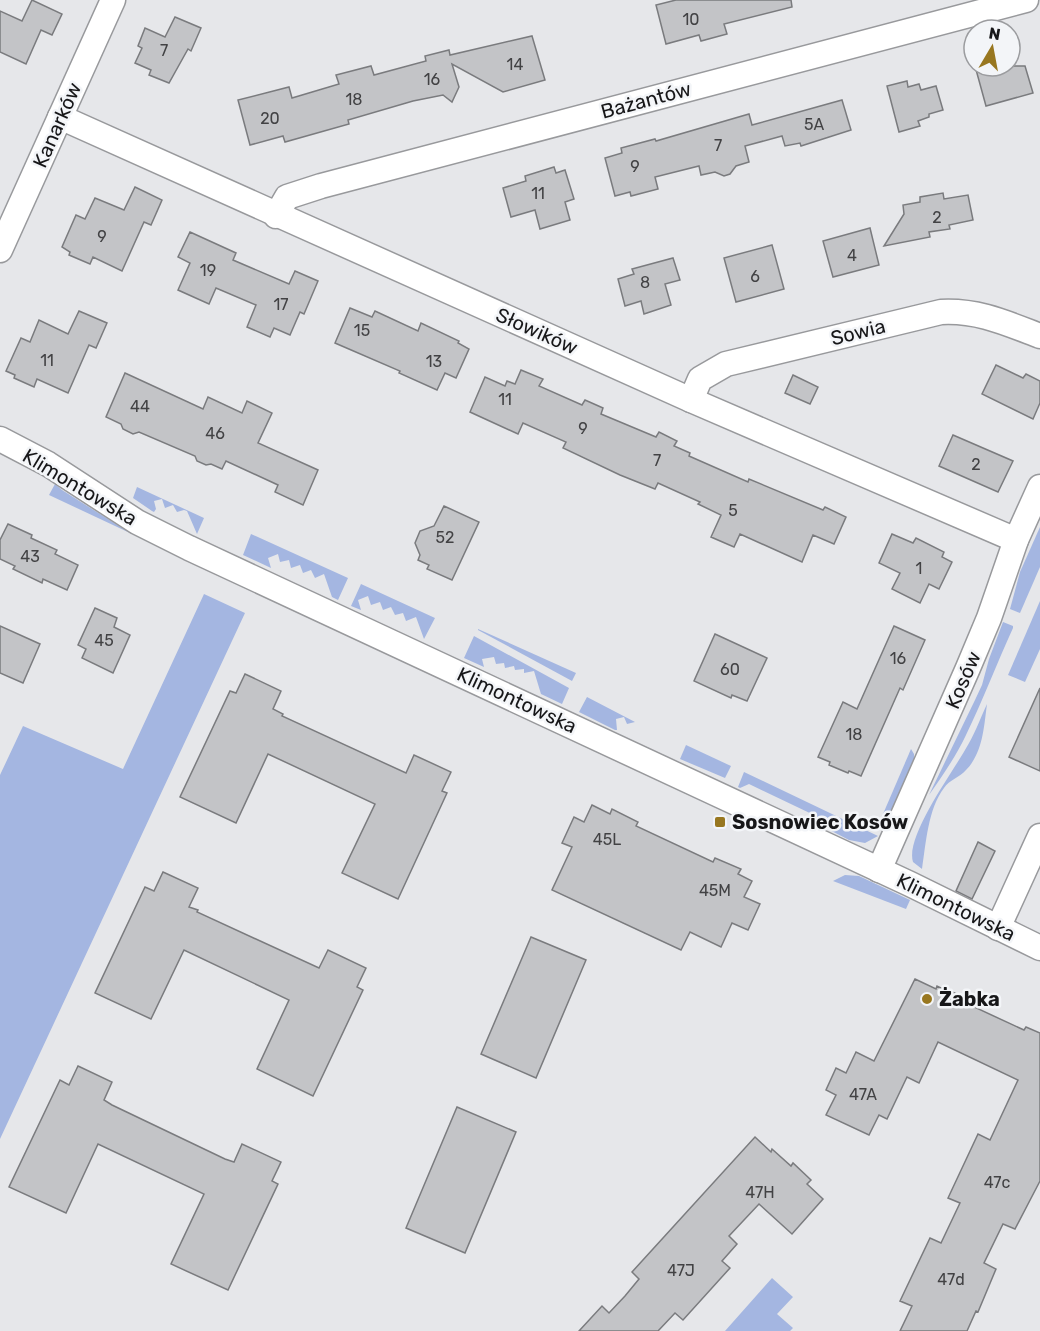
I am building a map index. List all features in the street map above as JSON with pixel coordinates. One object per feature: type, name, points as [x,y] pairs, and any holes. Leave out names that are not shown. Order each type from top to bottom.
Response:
[{"type":"street","name":"Kanarków","points":[[0,250],[113,0]]},
{"type":"street","name":"Bażantów","points":[[276,216],[287,197],[321,186],[1026,0]]},
{"type":"street","name":"Słowików","points":[[60,117],[276,216],[691,400],[1016,540]]},
{"type":"street","name":"Sowia","points":[[691,400],[700,379],[726,363],[941,312],[958,311],[984,315],[1040,336]]},
{"type":"street","name":"Klimontowska","points":[[0,439],[48,464],[137,522],[189,548],[879,870],[1040,948]]},
{"type":"street","name":"Kosów","points":[[879,870],[985,628],[1016,540],[1040,487]]},
{"type":"street","points":[[998,928],[1040,836]]},
{"type":"shaded area","points":[[55,484],[62,490],[130,533],[49,495]]},
{"type":"shaded area","points":[[137,487],[204,518],[197,534],[187,511],[177,512],[173,505],[165,508],[162,499],[154,501],[156,509],[154,512],[133,498]]},
{"type":"shaded area","points":[[1040,527],[1040,567],[1020,613],[1010,609],[1020,572]]},
{"type":"shaded area","points":[[251,534],[348,578],[338,600],[332,597],[324,574],[315,578],[311,570],[303,573],[300,565],[291,568],[289,560],[280,562],[278,554],[268,558],[271,568],[243,555]]},
{"type":"shaded area","points":[[361,584],[435,618],[424,639],[416,617],[406,621],[403,613],[395,615],[391,607],[383,610],[380,602],[371,605],[368,596],[358,600],[361,610],[351,606]]},
{"type":"shaded area","points":[[204,594],[245,613],[0,1139],[0,775],[23,726],[123,769]]},
{"type":"shaded area","points":[[1040,601],[1040,649],[1025,682],[1008,675]]},
{"type":"shaded area","points":[[1003,622],[1013,628],[962,743],[929,795],[982,685]]},
{"type":"shaded area","points":[[478,630],[576,673],[572,681]]},
{"type":"shaded area","points":[[474,636],[569,688],[562,704],[541,694],[534,671],[524,673],[524,669],[515,670],[514,666],[505,668],[504,663],[496,664],[494,657],[482,659],[484,667],[464,658]]},
{"type":"shaded area","points":[[587,697],[635,722],[627,724],[624,717],[616,719],[617,730],[615,730],[579,712]]},
{"type":"shaded area","points":[[987,704],[982,739],[976,756],[964,772],[946,785],[934,806],[922,869],[913,862],[912,851],[916,837],[931,805],[971,739]]},
{"type":"shaded area","points":[[686,745],[731,766],[725,778],[680,759]]},
{"type":"shaded area","points":[[911,749],[914,760],[886,824],[880,821]]},
{"type":"shaded area","points":[[744,772],[878,836],[865,843],[849,840],[820,825],[816,816],[749,784],[740,788],[738,787]]},
{"type":"shaded area","points":[[845,875],[859,876],[910,900],[906,909],[833,881]]},
{"type":"shaded area","points":[[772,1278],[793,1297],[777,1314],[793,1328],[790,1331],[725,1331]]},
{"type":"building","points":[[32,0],[62,14],[52,35],[41,30],[26,64],[0,52],[0,11],[22,21]]},
{"type":"building","points":[[676,0],[791,0],[792,7],[724,24],[727,34],[701,41],[699,35],[666,44],[656,5]]},
{"type":"building","points":[[175,17],[201,28],[191,51],[188,49],[169,83],[149,75],[151,70],[135,63],[142,48],[138,46],[145,28],[165,37]]},
{"type":"building","points":[[532,36],[545,80],[503,92],[452,64],[459,87],[452,102],[443,95],[413,101],[348,120],[349,124],[285,142],[283,136],[250,145],[238,100],[289,87],[292,98],[339,84],[336,75],[371,66],[374,75],[426,61],[425,56],[449,50],[450,55]]},
{"type":"building","points":[[1022,66],[1025,66],[1033,93],[986,106],[978,78],[1022,78]]},
{"type":"building","points":[[907,81],[908,87],[919,84],[921,90],[936,86],[943,110],[929,114],[929,117],[918,121],[920,126],[899,132],[887,86]]},
{"type":"building","points":[[842,100],[851,130],[801,146],[800,143],[785,146],[782,136],[745,146],[749,162],[736,166],[730,174],[724,176],[715,172],[701,175],[699,166],[655,177],[658,189],[631,196],[630,192],[615,196],[605,158],[622,153],[621,148],[655,139],[656,141],[749,114],[752,125]]},
{"type":"building","points":[[554,167],[556,173],[565,170],[574,199],[565,202],[570,220],[540,229],[535,210],[511,217],[503,188],[526,181],[525,176]]},
{"type":"building","points":[[135,187],[162,200],[151,225],[144,222],[122,271],[93,257],[90,264],[69,255],[70,252],[62,247],[76,215],[85,219],[95,198],[124,210]]},
{"type":"building","points":[[943,193],[944,199],[968,195],[973,220],[949,225],[950,229],[929,232],[930,237],[884,246],[904,214],[903,205],[920,202],[920,197]]},
{"type":"building","points":[[870,228],[879,265],[833,277],[823,241]]},
{"type":"building","points":[[190,232],[236,253],[233,260],[289,284],[295,271],[318,281],[304,314],[300,312],[290,335],[274,328],[270,337],[247,327],[256,305],[216,288],[209,304],[178,290],[190,263],[178,257]]},
{"type":"building","points":[[772,245],[784,289],[736,302],[724,258]]},
{"type":"building","points":[[673,258],[680,280],[665,284],[671,305],[644,314],[641,301],[625,306],[618,279],[634,274],[632,269]]},
{"type":"building","points":[[350,308],[372,317],[375,311],[418,331],[421,323],[459,341],[458,343],[469,349],[456,378],[445,373],[437,390],[335,343]]},
{"type":"building","points":[[79,311],[107,323],[96,348],[89,345],[68,393],[37,379],[34,387],[14,378],[15,375],[6,371],[21,338],[30,342],[39,320],[68,334]]},
{"type":"building","points":[[996,365],[1023,378],[1026,374],[1040,381],[1040,403],[1033,419],[982,394]]},
{"type":"building","points":[[521,370],[543,379],[539,386],[582,405],[585,400],[603,408],[601,414],[656,437],[659,432],[677,441],[674,446],[690,453],[689,456],[748,482],[749,479],[823,510],[825,507],[846,517],[834,544],[813,535],[802,562],[740,534],[734,547],[711,537],[721,515],[698,504],[700,502],[658,483],[655,489],[620,475],[563,448],[566,442],[523,423],[518,434],[470,412],[485,377],[505,386],[507,381],[515,384]]},
{"type":"building","points":[[125,373],[203,409],[208,397],[242,413],[247,401],[272,413],[258,443],[318,470],[303,505],[275,492],[278,485],[226,461],[222,469],[211,464],[206,465],[197,461],[195,456],[139,432],[133,434],[123,429],[121,424],[106,417]]},
{"type":"building","points":[[793,375],[818,387],[810,404],[785,393]]},
{"type":"building","points":[[953,435],[1013,461],[998,492],[939,466]]},
{"type":"building","points":[[444,506],[479,522],[452,580],[427,569],[429,565],[418,560],[420,555],[415,543],[420,531],[434,526]]},
{"type":"building","points":[[8,524],[32,535],[31,538],[57,550],[55,554],[78,565],[67,590],[43,579],[42,583],[13,569],[15,566],[0,559],[0,540]]},
{"type":"building","points":[[892,534],[913,543],[916,538],[944,552],[942,557],[952,562],[939,589],[929,584],[920,603],[892,589],[900,573],[879,563]]},
{"type":"building","points":[[95,608],[117,618],[114,627],[130,635],[113,673],[82,658],[86,649],[78,645]]},
{"type":"building","points":[[0,626],[40,644],[23,683],[0,673]]},
{"type":"building","points":[[894,626],[925,640],[903,690],[900,688],[861,776],[849,771],[848,773],[829,765],[830,762],[818,757],[843,702],[857,709]]},
{"type":"building","points":[[715,634],[767,658],[747,701],[732,695],[731,698],[694,681]]},
{"type":"building","points":[[245,674],[281,691],[273,709],[283,714],[282,716],[406,773],[414,755],[451,772],[442,791],[447,793],[398,899],[342,873],[375,804],[268,754],[236,823],[180,797],[230,691],[236,693]]},
{"type":"building","points":[[1040,688],[1040,771],[1009,757]]},
{"type":"building","points":[[592,805],[610,814],[612,809],[638,822],[636,826],[713,862],[715,858],[741,869],[738,874],[752,881],[744,897],[760,904],[748,930],[732,923],[721,947],[690,932],[681,950],[552,890],[572,847],[562,843],[574,817],[584,822]]},
{"type":"building","points":[[978,842],[995,851],[972,899],[956,891]]},
{"type":"building","points":[[163,872],[198,888],[189,907],[198,910],[197,912],[319,968],[328,950],[366,968],[357,987],[363,990],[313,1096],[257,1069],[289,1000],[184,950],[151,1019],[95,993],[145,887],[154,891]]},
{"type":"building","points":[[531,937],[586,960],[536,1078],[481,1054]]},
{"type":"building","points":[[915,979],[974,1002],[972,1006],[1024,1030],[1026,1027],[1040,1033],[1040,1181],[1015,1229],[1003,1224],[984,1263],[996,1269],[978,1312],[976,1311],[967,1331],[900,1331],[912,1306],[900,1301],[930,1238],[941,1243],[960,1203],[948,1198],[978,1134],[990,1140],[1018,1080],[938,1042],[919,1083],[907,1077],[887,1119],[879,1115],[869,1135],[826,1115],[836,1095],[826,1090],[836,1068],[846,1073],[856,1052],[874,1061]]},
{"type":"building","points":[[78,1066],[112,1082],[104,1100],[225,1159],[234,1162],[242,1144],[281,1162],[272,1181],[278,1184],[228,1290],[171,1264],[204,1194],[98,1144],[66,1213],[9,1187],[60,1080],[69,1085]]},
{"type":"building","points":[[457,1107],[516,1132],[465,1253],[406,1228]]},
{"type":"building","points":[[755,1137],[791,1166],[793,1163],[811,1180],[807,1184],[823,1199],[792,1234],[759,1204],[729,1236],[737,1244],[722,1261],[730,1268],[683,1320],[675,1313],[658,1331],[579,1331],[602,1306],[609,1313],[625,1296],[639,1279],[632,1272]]},
{"type":"place","name":"Sosnowiec Kosów","points":[[720,822]]},
{"type":"place","name":"Żabka","points":[[927,999]]}]
